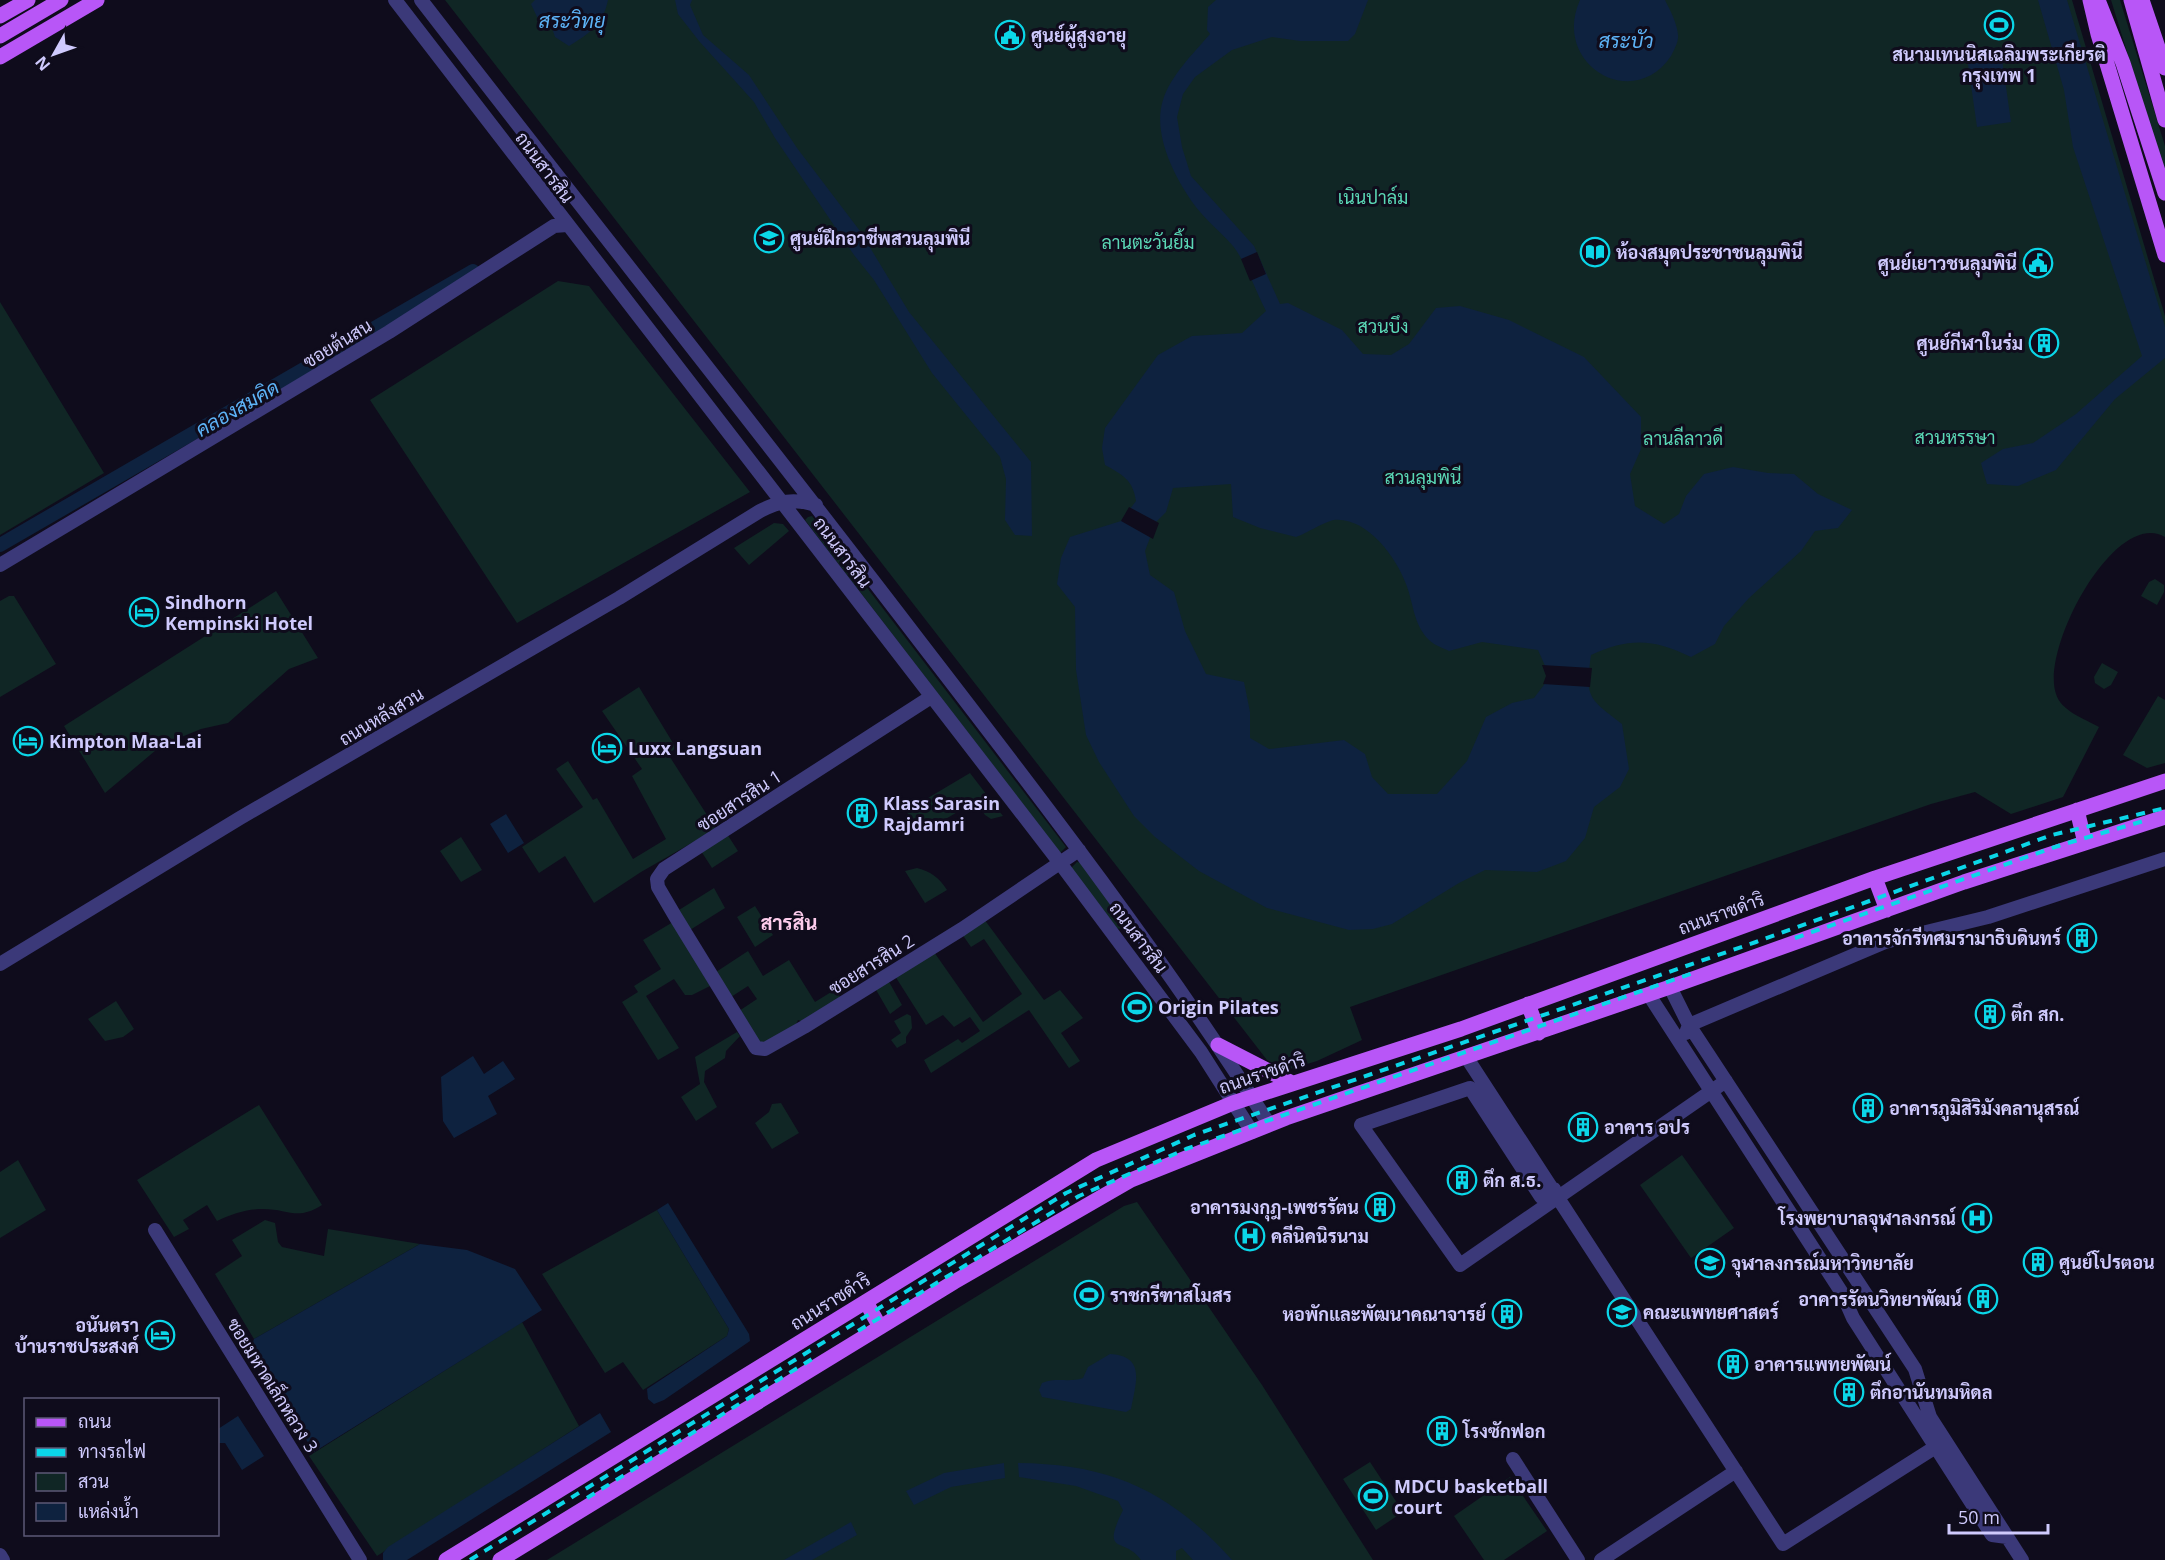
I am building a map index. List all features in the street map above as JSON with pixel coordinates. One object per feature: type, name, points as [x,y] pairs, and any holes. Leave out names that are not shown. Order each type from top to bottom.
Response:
[{"type":"main road","points":[[0,36],[61,0]]},
{"type":"main road","points":[[0,57],[97,0]]},
{"type":"main road","points":[[2090,0],[2097,34],[2165,255]]},
{"type":"main road","points":[[2098,0],[2123,63],[2165,193]]},
{"type":"main road","points":[[2131,0],[2165,120]]},
{"type":"main road","points":[[2142,0],[2165,68]]},
{"type":"main road","points":[[0,16],[24,2],[28,19]]},
{"type":"main road","name":"ถนนราชดำริ","points":[[446,1560],[1096,1160],[1233,1103],[1528,1004],[1875,878],[2165,782]]},
{"type":"main road","points":[[2077,810],[2085,843]]},
{"type":"main road","points":[[500,1560],[880,1327],[1113,1189],[1269,1124],[1649,995],[1887,910],[2165,817]]},
{"type":"main road","points":[[1875,878],[1887,910]]},
{"type":"main road","points":[[1528,1004],[1539,1033]]},
{"type":"main road","points":[[1218,1045],[1292,1083]]},
{"type":"main road","points":[[866,1302],[880,1327]]},
{"type":"main road","points":[[633,1445],[648,1469]]},
{"type":"street","name":"ถนนสารสิน","points":[[395,0],[1121,942],[1201,1052],[1252,1132]]},
{"type":"street","name":"ถนนสารสิน","points":[[421,0],[816,505],[1079,850],[1218,1045],[1269,1124]]},
{"type":"street","name":"ซอยต้นสน","points":[[0,565],[389,332],[554,226],[567,225]]},
{"type":"street","points":[[781,501],[816,505]]},
{"type":"street","name":"ถนนหลังสวน","points":[[0,964],[240,818],[781,501]]},
{"type":"street","name":"ซอยสารสิน 1","points":[[707,970],[658,887],[657,879],[661,872],[931,697]]},
{"type":"street","name":"ซอยสารสิน 2","points":[[707,970],[753,1044],[756,1048],[765,1049],[951,936],[1079,850]]},
{"type":"street","points":[[1681,1045],[1689,1025],[1885,942],[1988,917],[2165,859]]},
{"type":"street","points":[[1121,942],[1134,942],[1136,929]]},
{"type":"street","points":[[1137,964],[1137,951],[1143,947],[1150,949]]},
{"type":"street","points":[[1670,987],[1689,1025],[1915,1369],[1940,1444]]},
{"type":"street","points":[[1649,995],[1842,1293],[1858,1327],[1899,1389],[2022,1560]]},
{"type":"street","points":[[1467,1058],[1783,1544],[1940,1444]]},
{"type":"street","points":[[1557,1194],[1541,1197],[1470,1088],[1361,1125],[1460,1265],[1557,1194],[1726,1081]]},
{"type":"street","name":"ซอยมหาดเล็กหลวง 3","points":[[155,1230],[360,1560]]},
{"type":"street","points":[[1858,1327],[1879,1313]]},
{"type":"street","points":[[1899,1389],[1918,1377]]},
{"type":"street","points":[[1513,1459],[1578,1560]]},
{"type":"street","points":[[1601,1560],[1736,1471]]},
{"type":"street","points":[[0,1555],[3,1560]]},
{"type":"green space","name":"สวนลุมพินี","points":[[445,0],[2072,0],[2165,316],[2165,537],[2145,534],[2125,543],[2104,562],[2070,617],[2059,646],[2054,673],[2056,694],[2063,705],[2074,714],[2099,727],[2063,797],[2011,814],[1975,792],[1931,804],[1350,1007],[1362,1040],[1317,1061],[1287,1070],[1267,1060]]},
{"type":"green space","points":[[2111,0],[2120,0],[2165,146],[2165,175]]},
{"type":"green space","points":[[558,281],[589,286],[750,492],[517,623],[370,400]]},
{"type":"green space","points":[[0,302],[104,473],[0,535]]},
{"type":"green space","points":[[812,516],[1066,847],[1060,853],[805,520]]},
{"type":"green space","points":[[774,523],[783,524],[789,531],[749,565],[734,548]]},
{"type":"green space","points":[[2155,579],[2164,585],[2164,592],[2157,605],[2141,596],[2149,582]]},
{"type":"green space","points":[[276,591],[318,658],[289,669],[228,723],[201,729],[162,745],[105,793],[64,726]]},
{"type":"green space","points":[[14,596],[56,664],[0,697],[0,601]]},
{"type":"green space","points":[[2102,663],[2118,672],[2111,685],[2104,689],[2095,683],[2094,677]]},
{"type":"green space","points":[[639,687],[676,748],[668,754],[716,829],[641,872],[594,903],[565,856],[539,873],[522,847],[583,807],[556,769],[568,761],[593,800],[597,798],[633,859],[666,839],[632,776],[642,769],[602,711]]},
{"type":"green space","points":[[2158,696],[2165,700],[2165,763],[2147,768],[2123,755]]},
{"type":"green space","points":[[970,773],[1003,816],[991,819],[985,815],[976,801],[922,833],[906,811]]},
{"type":"green space","points":[[727,834],[738,851],[712,868],[701,851]]},
{"type":"green space","points":[[461,837],[482,870],[461,882],[440,851]]},
{"type":"green space","points":[[1077,862],[1082,863],[1124,922],[1122,929],[1114,928],[1072,872],[1072,867]]},
{"type":"green space","points":[[917,868],[934,876],[947,890],[925,903],[905,871]]},
{"type":"green space","points":[[714,888],[725,908],[690,930],[679,910]]},
{"type":"green space","points":[[755,906],[773,935],[755,947],[737,917]]},
{"type":"green space","points":[[984,919],[1044,1000],[1060,990],[1083,1018],[1061,1033],[1080,1061],[1069,1068],[1029,1010],[931,1073],[924,1060],[958,1039],[962,1043],[980,1031],[970,1017],[954,1027],[943,1015],[926,1025],[895,976],[934,952],[983,1022],[1022,994],[984,939],[971,947],[962,934]]},
{"type":"green space","points":[[673,922],[710,986],[692,995],[685,995],[674,979],[646,996],[679,1048],[658,1060],[622,1002],[638,992],[634,986],[661,969],[643,940]]},
{"type":"green space","points":[[748,951],[763,976],[789,960],[815,1002],[836,989],[841,999],[803,1022],[798,1020],[782,1036],[760,1043],[739,1011],[757,999],[748,986],[731,997],[716,972]]},
{"type":"green space","points":[[888,980],[902,1005],[890,1014],[875,988]]},
{"type":"green space","points":[[116,1001],[134,1029],[123,1037],[105,1041],[88,1019]]},
{"type":"green space","points":[[907,1014],[911,1016],[912,1028],[906,1037],[906,1043],[897,1048],[891,1040],[901,1033],[894,1021]]},
{"type":"green space","points":[[737,1032],[740,1036],[726,1051],[725,1058],[705,1071],[704,1082],[717,1107],[696,1121],[681,1097],[700,1084],[695,1057]]},
{"type":"green space","points":[[781,1103],[799,1133],[772,1149],[755,1123],[769,1112],[772,1104]]},
{"type":"green space","points":[[259,1105],[322,1205],[299,1213],[272,1209],[251,1210],[217,1221],[207,1205],[183,1220],[189,1229],[174,1237],[137,1180]]},
{"type":"green space","points":[[1682,1155],[1734,1228],[1691,1258],[1640,1185]]},
{"type":"green space","points":[[18,1160],[46,1210],[0,1238],[0,1172]]},
{"type":"green space","name":"ราชกรีฑาสโมสร","points":[[1137,1202],[1262,1385],[1373,1560],[547,1560],[1124,1206]]},
{"type":"green space","points":[[657,1210],[729,1329],[727,1336],[643,1390],[623,1362],[605,1373],[542,1274]]},
{"type":"green space","points":[[265,1220],[275,1223],[278,1242],[282,1247],[324,1256],[328,1229],[420,1244],[254,1339],[215,1274],[242,1256],[232,1240]]},
{"type":"green space","points":[[522,1322],[579,1426],[377,1556],[309,1456]]},
{"type":"green space","name":"MDCU basketball court","points":[[1370,1462],[1403,1512],[1376,1530],[1343,1479]]},
{"type":"green space","points":[[1510,1477],[1547,1531],[1504,1560],[1484,1560],[1454,1516]]},
{"type":"water","name":"สระวิทยุ","points":[[535,0],[608,0],[603,16],[594,28],[569,46],[555,37],[551,25],[537,17],[531,4]]},
{"type":"water","points":[[675,0],[692,0],[690,5],[703,35],[749,75],[797,148],[860,231],[909,312],[1031,462],[1032,536],[1015,535],[1005,520],[1006,479],[1000,457],[932,373],[874,280],[854,255],[775,138],[754,102],[678,14]]},
{"type":"water","points":[[1216,0],[1368,0],[1355,34],[1348,41],[1300,41],[1272,37],[1232,50],[1195,77],[1183,94],[1177,117],[1182,147],[1191,176],[1254,246],[1280,304],[1288,303],[1342,330],[1363,354],[1391,355],[1409,344],[1436,308],[1460,306],[1509,320],[1584,357],[1641,417],[1641,449],[1630,474],[1635,506],[1664,524],[1679,514],[1686,496],[1704,474],[1733,467],[1768,473],[1794,474],[1818,494],[1852,510],[1838,528],[1815,531],[1801,551],[1749,598],[1724,626],[1715,644],[1691,657],[1665,647],[1642,642],[1618,645],[1591,655],[1589,689],[1596,702],[1622,724],[1629,769],[1620,787],[1594,807],[1585,838],[1566,861],[1537,872],[1485,870],[1459,883],[1392,924],[1373,929],[1349,930],[1267,908],[1199,871],[1155,837],[1134,816],[1099,762],[1086,735],[1076,670],[1075,607],[1057,584],[1061,558],[1070,537],[1121,521],[1136,501],[1130,483],[1105,465],[1102,448],[1105,428],[1158,355],[1192,336],[1242,333],[1266,311],[1238,253],[1201,213],[1184,189],[1164,145],[1160,114],[1163,100],[1171,82],[1183,65],[1210,34],[1207,30],[1208,7]],"holes":[[[1231,484],[1233,517],[1260,528],[1296,537],[1334,520],[1358,525],[1379,541],[1395,562],[1409,591],[1420,627],[1431,642],[1449,651],[1482,642],[1538,650],[1550,677],[1534,698],[1512,703],[1486,717],[1467,761],[1437,794],[1388,794],[1372,777],[1365,754],[1344,740],[1269,749],[1250,738],[1250,712],[1244,682],[1206,674],[1185,631],[1174,592],[1150,575],[1145,551],[1156,522],[1166,512],[1173,488]]]},
{"type":"water","name":"สระบัว","points":[[1580,0],[1665,0],[1675,21],[1678,35],[1671,56],[1655,73],[1637,80],[1618,80],[1600,73],[1586,61],[1577,44],[1574,23]]},
{"type":"water","points":[[2038,0],[2067,0],[2165,327],[2165,358],[2115,399],[2056,470],[2018,486],[1987,484],[1981,463],[2003,449],[2033,443],[2076,414],[2142,356],[2073,147],[2064,90]]},
{"type":"water","points":[[2002,59],[2011,122],[1977,127],[1968,64]]},
{"type":"water","points":[[506,814],[524,843],[508,853],[490,824]]},
{"type":"water","points":[[473,1056],[484,1074],[503,1061],[515,1079],[488,1096],[497,1114],[454,1138],[443,1121],[441,1077]]},
{"type":"water","points":[[668,1203],[749,1334],[750,1341],[664,1400],[654,1404],[648,1399],[647,1389],[727,1336],[729,1329],[657,1210]]},
{"type":"water","points":[[420,1244],[467,1250],[515,1269],[542,1310],[314,1452],[250,1351],[254,1339]]},
{"type":"water","points":[[1110,1354],[1121,1356],[1134,1365],[1136,1380],[1131,1409],[1126,1412],[1042,1397],[1039,1390],[1042,1383],[1083,1378],[1088,1367]]},
{"type":"water","points":[[600,1413],[611,1432],[407,1560],[383,1560],[383,1553],[388,1547]]},
{"type":"water","points":[[238,1416],[264,1456],[242,1470],[225,1443],[219,1443],[219,1428]]},
{"type":"water","points":[[1004,1463],[1005,1478],[951,1487],[914,1505],[906,1491],[944,1473]]},
{"type":"water","points":[[1018,1463],[1082,1469],[1137,1486],[1162,1499],[1185,1516],[1209,1536],[1232,1560],[1193,1560],[1182,1548],[1176,1551],[1176,1560],[1141,1560],[1135,1553],[1117,1544],[1114,1540],[1123,1510],[1118,1501],[1076,1486],[1019,1477]]},
{"type":"water","points":[[851,1522],[857,1535],[812,1560],[784,1560]]},
{"type":"pier","points":[[1257,252],[1266,274],[1250,281],[1241,259]]},
{"type":"pier","points":[[1129,507],[1159,523],[1153,539],[1121,521]]},
{"type":"pier","points":[[1542,665],[1592,668],[1590,687],[1543,684],[1546,676]]},
{"type":"waterway","name":"คลองสมคิด","points":[[0,545],[473,271]]},
{"type":"railway","points":[[470,1560],[1066,1193],[1194,1135],[1756,942],[2052,835],[2165,808]]},
{"type":"railway","points":[[1795,938],[2061,845],[2147,820]]},
{"type":"railway","points":[[858,1331],[1079,1196],[1186,1149],[1693,973]]},
{"type":"railway","points":[[587,1498],[812,1359]]},
{"type":"place","name":"สนามเทนนิสเฉลิมพระเกียรติ กรุงเทพ 1","points":[[1999,25]]},
{"type":"place","name":"ศูนย์ผู้สูงอายุ","points":[[1010,35]]},
{"type":"place","name":"ศูนย์ฝึกอาชีพสวนลุมพินี","points":[[769,238]]},
{"type":"place","name":"ห้องสมุดประชาชนลุมพินี","points":[[1595,252]]},
{"type":"place","name":"ศูนย์เยาวชนลุมพินี","points":[[2038,263]]},
{"type":"place","name":"ศูนย์กีฬาในร่ม","points":[[2044,343]]},
{"type":"place","name":"Sindhorn Kempinski Hotel","points":[[144,612]]},
{"type":"place","name":"Kimpton Maa-Lai","points":[[28,741]]},
{"type":"place","name":"Luxx Langsuan","points":[[607,748]]},
{"type":"place","name":"Klass Sarasin Rajdamri","points":[[862,813]]},
{"type":"place","name":"อาคารจักรีทศมรามาธิบดินทร์","points":[[2082,938]]},
{"type":"place","name":"Origin Pilates","points":[[1137,1007]]},
{"type":"place","name":"ตึก สก.","points":[[1990,1014]]},
{"type":"place","name":"อาคารภูมิสิริมังคลานุสรณ์","points":[[1868,1108]]},
{"type":"place","name":"อาคาร อปร","points":[[1583,1127]]},
{"type":"place","name":"ตึก ส.ธ.","points":[[1462,1180]]},
{"type":"place","name":"อาคารมงกุฎ-เพชรรัตน","points":[[1380,1207]]},
{"type":"place","name":"โรงพยาบาลจุฬาลงกรณ์","points":[[1977,1218]]},
{"type":"place","name":"คลีนิคนิรนาม","points":[[1250,1236]]},
{"type":"place","name":"ศูนย์โปรตอน","points":[[2038,1262]]},
{"type":"place","name":"จุฬาลงกรณ์มหาวิทยาลัย","points":[[1710,1263]]},
{"type":"place","name":"ราชกรีฑาสโมสร","points":[[1089,1295]]},
{"type":"place","name":"อาคารรัตนวิทยาพัฒน์","points":[[1983,1299]]},
{"type":"place","name":"คณะแพทยศาสตร์","points":[[1622,1312]]},
{"type":"place","name":"หอพักและพัฒนาคณาจารย์","points":[[1507,1314]]},
{"type":"place","name":"อนันตรา บ้านราชประสงค์","points":[[160,1335]]},
{"type":"place","name":"อาคารแพทยพัฒน์","points":[[1733,1364]]},
{"type":"place","name":"ตึกอานันทมหิดล","points":[[1849,1392]]},
{"type":"place","name":"โรงซักฟอก","points":[[1442,1431]]},
{"type":"place","name":"MDCU basketball court","points":[[1373,1496]]},
{"type":"district","name":"สารสิน","points":[[789,922]]},
{"type":"park label","name":"เนินปาล์ม","points":[[1373,197]]},
{"type":"park label","name":"ลานตะวันยิ้ม","points":[[1148,242]]},
{"type":"park label","name":"สวนบึง","points":[[1383,326]]},
{"type":"park label","name":"สวนหรรษา","points":[[1955,437]]},
{"type":"park label","name":"ลานลีลาวดี","points":[[1683,438]]}]
